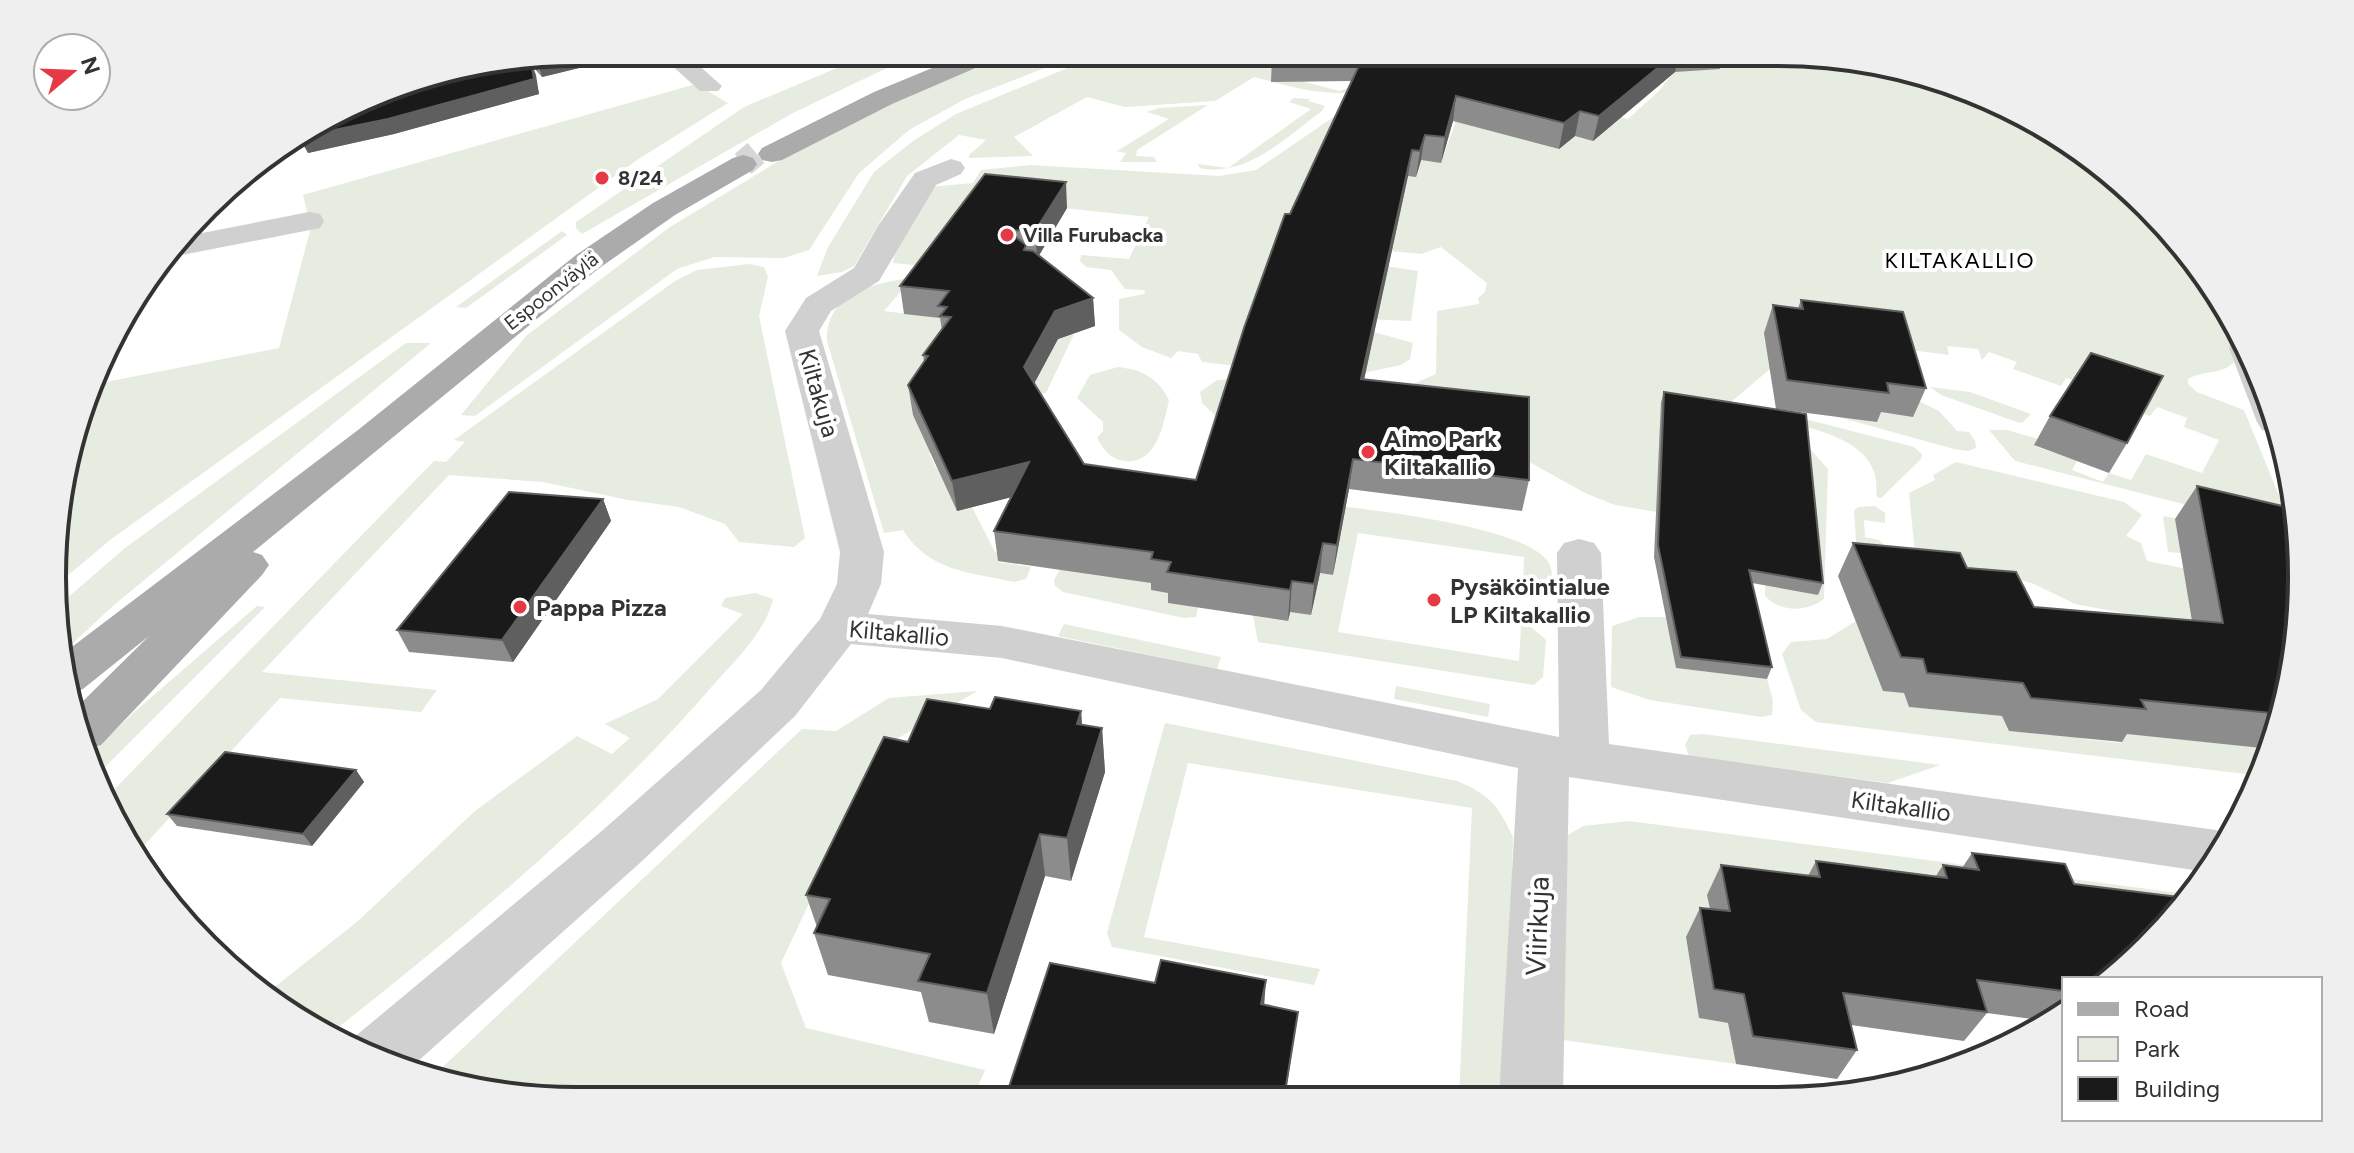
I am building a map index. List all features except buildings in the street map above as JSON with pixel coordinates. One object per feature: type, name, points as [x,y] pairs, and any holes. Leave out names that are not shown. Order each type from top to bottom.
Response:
[{"type":"main road","name":"Espoonväylä","points":[[757,157],[857,90],[910,66]]},
{"type":"main road","name":"Espoonväylä","points":[[75,670],[372,438],[587,262],[664,209],[757,157],[959,66]]},
{"type":"main road","name":"Espoonväylä","points":[[88,726],[372,438]]},
{"type":"street","points":[[685,66],[709,86]]},
{"type":"street","name":"Kiltakuja","points":[[839,627],[859,584],[862,552],[802,331],[818,305],[867,274],[893,226],[925,179],[951,168]]},
{"type":"street","points":[[189,245],[309,221]]},
{"type":"street","points":[[1564,756],[1582,589],[1579,553]]},
{"type":"street","name":"Kiltakallio","points":[[386,1050],[622,846],[778,703],[839,627],[1002,642],[1564,756],[2209,850]]},
{"type":"street","name":"Viirikuja","points":[[1532,1087],[1564,756]]},
{"type":"green space","points":[[842,66],[891,66],[791,114],[582,234],[576,228],[576,222],[744,107]]},
{"type":"green space","points":[[973,66],[1050,66],[965,99],[909,130],[859,173],[809,250],[784,258],[714,257],[677,269],[475,416],[461,415],[527,335],[670,227],[787,156],[894,99]]},
{"type":"green space","points":[[1072,66],[1328,66],[1305,82],[1340,91],[1370,78],[1357,92],[1343,93],[1292,87],[1254,77],[1215,101],[1125,107],[1087,97],[1014,137],[1033,156],[969,158],[986,140],[959,135],[907,176],[854,266],[842,272],[817,276],[828,247],[874,172],[913,141],[956,114]]},
{"type":"green space","points":[[1660,66],[1811,67],[1910,83],[2003,119],[2033,134],[2088,171],[2161,240],[2183,266],[2220,321],[2232,345],[2234,362],[2224,369],[2194,376],[2188,379],[2188,384],[2197,392],[2244,410],[2283,506],[2285,521],[2265,525],[2015,461],[1989,430],[2007,430],[2038,439],[2035,446],[2077,461],[2072,470],[2103,482],[2109,473],[2131,480],[2146,454],[2202,473],[2219,440],[2184,427],[2187,418],[2157,407],[2150,416],[2090,396],[2095,387],[2066,378],[2061,386],[2013,369],[2017,362],[1989,352],[1982,360],[1978,349],[1947,346],[1949,355],[1903,349],[1770,369],[1725,407],[1657,512],[1615,505],[1585,493],[1522,458],[1222,422],[1202,403],[1200,392],[1217,380],[1406,387],[1436,374],[1437,311],[1479,304],[1478,298],[1485,292],[1487,283],[1441,247],[1421,254],[1391,251],[1236,366],[1202,362],[1198,354],[1178,351],[1171,358],[1142,347],[1119,330],[1119,299],[1144,294],[1145,290],[1125,289],[1111,270],[1086,267],[1080,261],[1081,255],[1129,259],[1149,217],[988,200],[924,266],[893,263],[899,235],[929,187],[973,183],[981,170],[1030,165],[1219,176],[1256,170],[1351,105],[1421,160],[1441,162],[1455,124],[1455,115],[1559,149],[1575,136],[1621,117],[1628,119],[1659,91],[1674,72]]},
{"type":"green space","points":[[696,84],[728,103],[637,160],[110,540],[66,577],[70,510],[76,477],[83,444],[104,382],[279,348],[311,227],[303,195]]},
{"type":"green space","points":[[1294,98],[1310,99],[1308,101],[1325,106],[1265,153],[1228,168],[1311,109],[1289,102]]},
{"type":"green space","points":[[1208,105],[1137,150],[1136,156],[1154,157],[1157,162],[1120,162],[1126,153],[1117,151],[1169,119],[1147,112],[1159,108]]},
{"type":"green space","points":[[1198,164],[1227,168],[1200,168]]},
{"type":"green space","points":[[562,231],[567,235],[466,308],[456,307]]},
{"type":"green space","points":[[749,264],[764,267],[768,277],[759,316],[805,538],[794,547],[739,542],[725,524],[679,507],[543,482],[449,475],[262,672],[437,690],[421,712],[280,698],[143,846],[114,790],[434,461],[446,462],[465,442],[454,440],[675,281],[697,270]]},
{"type":"green space","points":[[1379,265],[1418,271],[1411,321],[1367,319]]},
{"type":"green space","points":[[1017,276],[943,450],[929,453],[936,468],[951,464],[949,493],[957,511],[972,507],[995,552],[1002,553],[998,562],[1031,567],[1026,579],[1014,582],[966,572],[938,562],[914,544],[903,530],[884,533],[827,341],[834,312],[843,301],[868,287],[912,278],[884,311],[908,314],[932,282]]},
{"type":"green space","points":[[1061,332],[1074,334],[1046,393],[1027,397]]},
{"type":"green space","points":[[1374,332],[1413,343],[1410,359],[1401,365],[1363,373]]},
{"type":"green space","points":[[406,343],[431,343],[114,605],[70,645],[67,599],[125,548]]},
{"type":"green space","points":[[1118,367],[1149,376],[1169,400],[1157,441],[1144,457],[1136,461],[1120,460],[1108,453],[1097,438],[1103,431],[1103,422],[1077,398],[1090,375]]},
{"type":"green space","points":[[1930,387],[1970,392],[2031,414],[2022,423],[2017,422],[1941,395]]},
{"type":"green space","points":[[1907,395],[1939,411],[1957,431],[1969,432],[1976,448],[1968,451],[1954,449],[1824,413],[1874,411]]},
{"type":"green space","points":[[1805,419],[1914,447],[1922,454],[1921,459],[1881,498],[1877,497],[1875,475],[1862,454],[1844,441],[1802,426]]},
{"type":"green space","points":[[1809,448],[1828,469],[1824,599],[1794,609],[1772,602],[1765,596],[1765,585],[1817,594]]},
{"type":"green space","points":[[1956,462],[2124,502],[2142,515],[2126,536],[2141,543],[2147,561],[2223,576],[2176,519],[2181,553],[2168,552],[2163,516],[2224,527],[2284,642],[2281,657],[2177,623],[2075,604],[2034,584],[2004,575],[1916,563],[1909,493],[1935,480],[1933,475]]},
{"type":"green space","points":[[1275,499],[1378,511],[1467,526],[1505,537],[1534,550],[1551,569],[1553,584],[1543,591],[1523,589],[1524,557],[1358,533],[1338,632],[1519,661],[1521,626],[1530,626],[1546,640],[1543,677],[1534,685],[1258,642],[1253,616],[1287,621],[1290,612],[1311,615],[1320,573],[1333,575],[1341,531]]},
{"type":"green space","points":[[1875,506],[1885,513],[1885,523],[1864,520],[1865,537],[1879,540],[1887,548],[1857,554],[1854,511],[1858,507]]},
{"type":"green space","points":[[1060,569],[1153,583],[1152,590],[1171,593],[1168,603],[1198,607],[1196,617],[1184,618],[1063,592],[1055,586],[1054,580]]},
{"type":"green space","points":[[755,593],[773,599],[764,622],[749,644],[672,731],[532,867],[338,1027],[274,988],[358,921],[475,811],[577,736],[612,754],[630,738],[605,724],[658,699],[743,614],[721,606],[725,598]]},
{"type":"green space","points":[[257,606],[265,607],[104,768],[96,749]]},
{"type":"green space","points":[[1639,617],[1667,617],[1676,668],[1767,679],[1773,701],[1772,715],[1761,717],[1650,700],[1611,687],[1612,626]]},
{"type":"green space","points":[[1859,619],[1904,693],[1909,707],[2002,716],[2010,731],[2048,735],[2074,723],[2083,739],[2121,743],[2114,727],[2154,731],[2159,737],[2258,748],[2248,774],[1816,722],[1801,710],[1782,654],[1791,642],[1827,639]]},
{"type":"green space","points":[[1064,624],[1221,657],[1217,669],[1058,636]]},
{"type":"green space","points":[[1396,686],[1490,704],[1488,717],[1394,699]]},
{"type":"green space","points":[[977,691],[882,748],[781,963],[806,1028],[985,1070],[978,1087],[543,1086],[510,1083],[441,1069],[802,729],[836,731],[889,698]]},
{"type":"green space","points":[[1165,723],[1457,781],[1492,802],[1513,837],[1506,1087],[1459,1087],[1472,808],[1188,763],[1144,937],[1320,969],[1314,985],[1112,947],[1107,933]]},
{"type":"green space","points":[[1703,734],[1940,765],[1888,783],[1689,756],[1685,745],[1690,735]]},
{"type":"green space","points":[[1629,821],[2178,893],[2149,925],[1708,896],[1715,941],[1686,938],[1699,1018],[1728,1023],[1736,1064],[1556,1039],[1568,835],[1583,826]]},
{"type":"tunnel","points":[[743,164],[756,153]]},
{"type":"place","name":"8/24","points":[[602,178]]},
{"type":"place","name":"Villa Furubacka","points":[[1007,235]]},
{"type":"place","name":"Aimo Park Kiltakallio","points":[[1368,452]]},
{"type":"place","name":"Pysäköintialue LP Kiltakallio","points":[[1434,600]]},
{"type":"place","name":"Pappa Pizza","points":[[520,607]]},
{"type":"district","name":"KILTAKALLIO","points":[[1960,260]]}]
